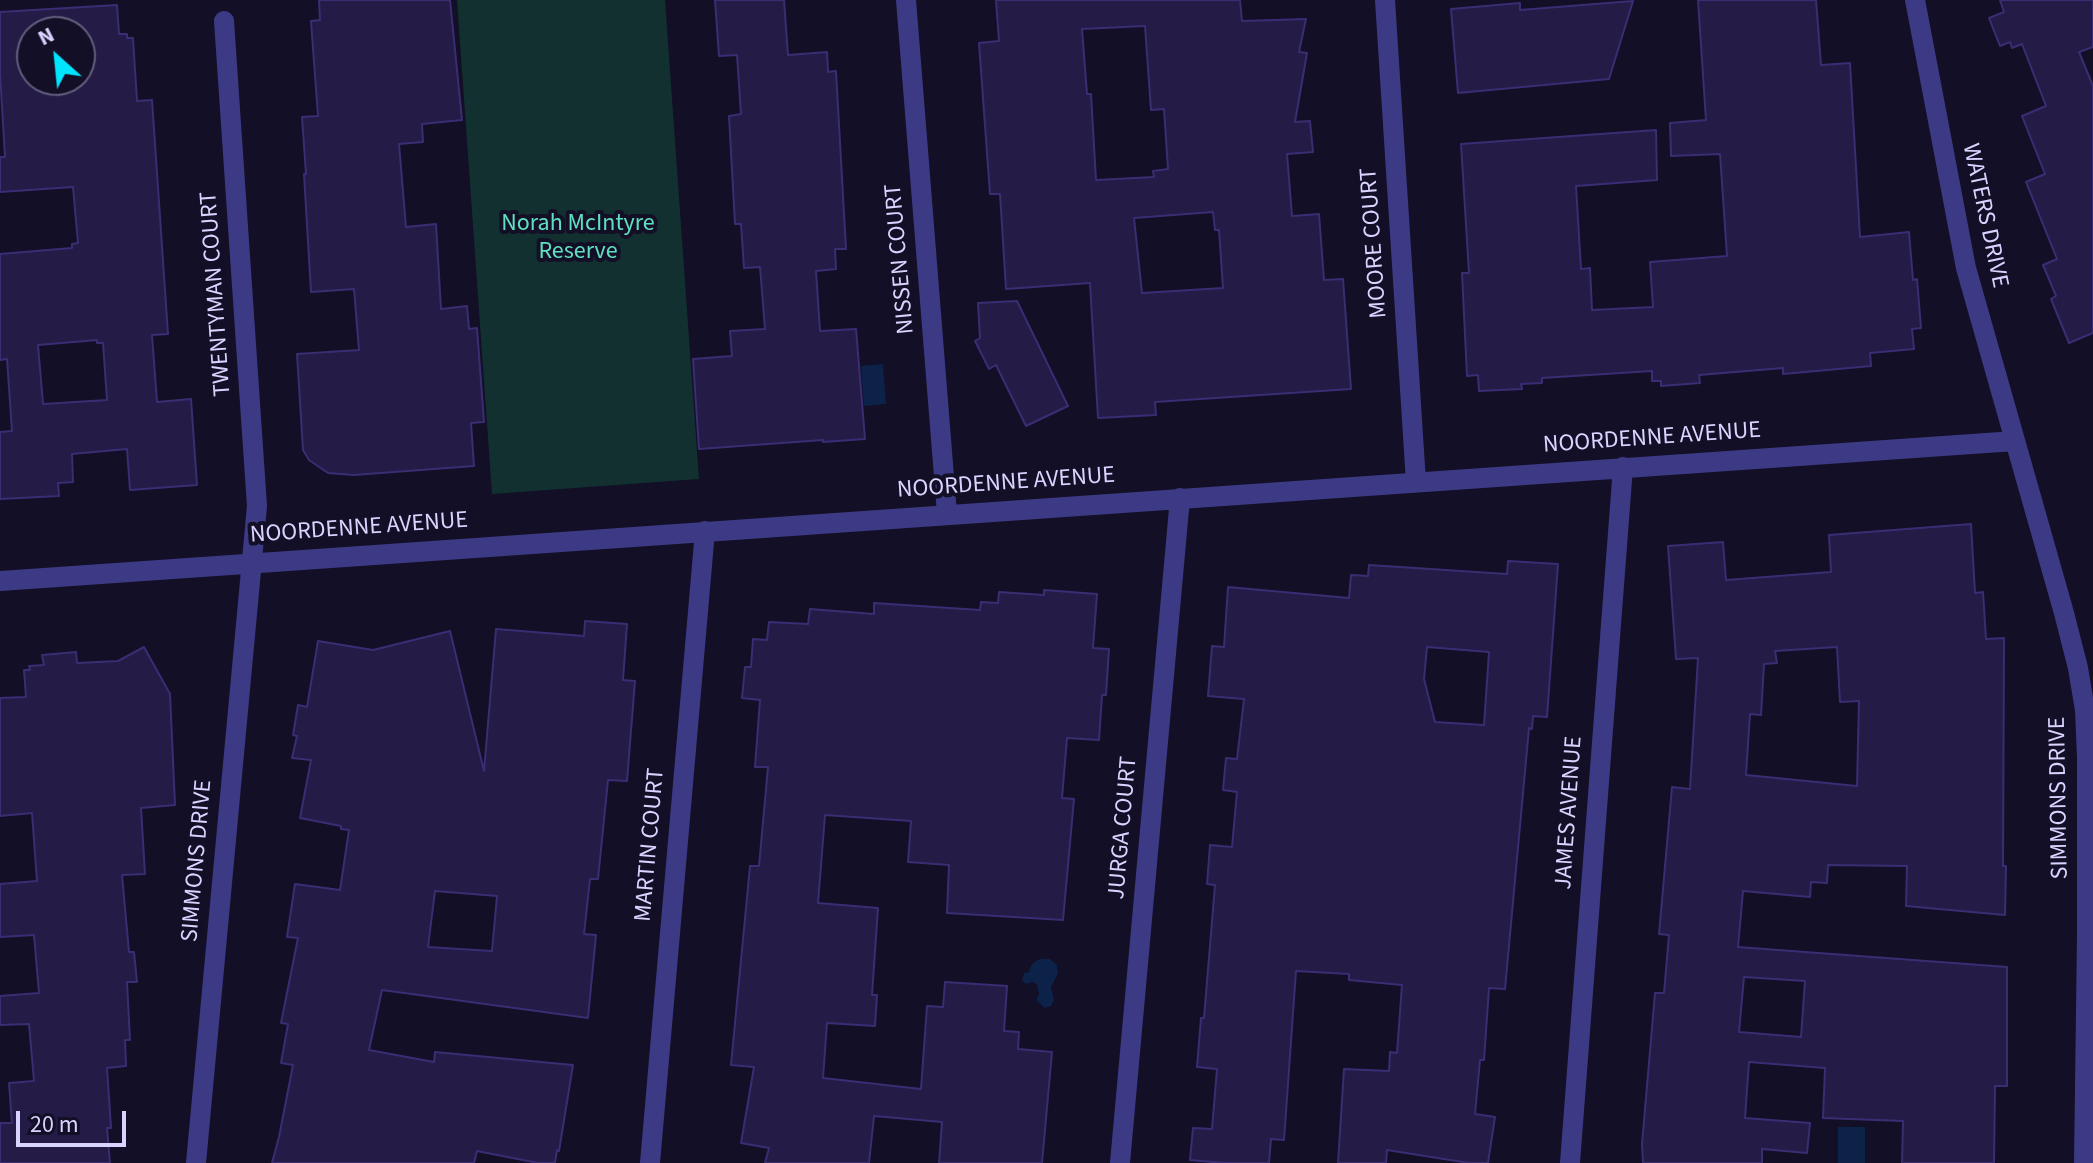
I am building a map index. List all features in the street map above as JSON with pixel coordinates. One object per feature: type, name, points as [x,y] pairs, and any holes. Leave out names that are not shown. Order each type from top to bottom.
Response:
[{"type":"street","name":"NISSEN COURT","points":[[906,0],[947,514]]},
{"type":"street","name":"MOORE COURT","points":[[1385,0],[1416,482]]},
{"type":"street","name":"WATERS DRIVE","points":[[1915,0],[1966,268],[2015,441]]},
{"type":"street","name":"TWENTYMAN COURT","points":[[224,21],[257,506],[252,563]]},
{"type":"street","name":"NOORDENNE AVENUE","points":[[0,581],[2015,441]]},
{"type":"street","name":"SIMMONS DRIVE","points":[[2015,441],[2064,613],[2085,710],[2087,936],[2084,1163]]},
{"type":"street","name":"JAMES AVENUE","points":[[1570,1163],[1623,467]]},
{"type":"street","name":"JURGA COURT","points":[[1120,1163],[1180,498]]},
{"type":"street","name":"MARTIN COURT","points":[[650,1163],[705,531]]},
{"type":"street","name":"SIMMONS DRIVE","points":[[196,1163],[252,563]]},
{"type":"green space","name":"Norah McIntyre Reserve","points":[[457,0],[665,0],[699,479],[492,494]]},
{"type":"water","points":[[883,364],[886,404],[864,406],[861,366]]},
{"type":"water","points":[[1041,959],[1050,959],[1057,965],[1058,973],[1051,987],[1054,1000],[1051,1006],[1045,1008],[1036,1000],[1039,994],[1037,985],[1033,982],[1026,984],[1022,980],[1024,973],[1029,972],[1033,964]]},
{"type":"water","points":[[1838,1127],[1865,1127],[1865,1163],[1838,1163]]},
{"type":"building","points":[[319,0],[450,0],[462,120],[422,124],[423,142],[399,144],[406,227],[436,224],[441,309],[467,306],[469,329],[477,328],[484,422],[471,423],[474,466],[354,475],[328,473],[309,460],[303,450],[297,354],[359,350],[354,289],[311,292],[302,117],[318,116],[311,21],[320,20]]},
{"type":"building","points":[[715,0],[784,0],[788,55],[827,52],[828,72],[836,71],[846,249],[835,249],[836,269],[816,271],[820,331],[856,329],[865,439],[699,449],[693,359],[732,356],[730,331],[765,329],[760,267],[744,268],[741,224],[735,224],[729,116],[741,114],[737,55],[719,56]]},
{"type":"building","points":[[996,0],[1240,0],[1242,21],[1306,19],[1299,52],[1307,53],[1295,122],[1310,121],[1313,152],[1287,154],[1292,216],[1319,214],[1324,280],[1343,279],[1351,389],[1155,402],[1156,415],[1098,418],[1090,283],[1006,289],[1000,194],[990,194],[979,43],[999,41]],"holes":[[[1145,26],[1151,110],[1164,109],[1168,169],[1153,171],[1154,177],[1096,180],[1091,94],[1087,94],[1082,29]],[[1213,212],[1215,230],[1219,230],[1223,288],[1142,293],[1134,218]]]},
{"type":"building","points":[[1698,0],[1816,0],[1821,65],[1850,63],[1860,237],[1909,232],[1921,328],[1912,329],[1914,349],[1870,353],[1871,366],[1783,374],[1783,368],[1699,375],[1700,383],[1661,386],[1661,381],[1652,381],[1652,371],[1542,378],[1542,383],[1521,384],[1522,389],[1479,391],[1478,375],[1467,376],[1462,273],[1469,273],[1461,144],[1656,130],[1657,180],[1576,186],[1581,269],[1590,268],[1592,310],[1653,307],[1650,262],[1727,256],[1720,154],[1671,156],[1670,123],[1706,120]]},
{"type":"building","points":[[2000,0],[2093,0],[2093,47],[2079,52],[2093,86],[2093,333],[2069,343],[2051,299],[2056,296],[2043,265],[2057,259],[2026,182],[2045,174],[2022,116],[2046,106],[2022,44],[2012,48],[2010,42],[2000,46],[1989,18],[2004,12]]},
{"type":"building","points":[[1633,1],[1609,79],[1458,93],[1451,9],[1520,3],[1520,10]]},
{"type":"building","points":[[117,5],[119,34],[133,38],[137,101],[152,100],[168,334],[152,335],[157,402],[191,399],[197,485],[130,490],[127,449],[72,454],[73,482],[58,483],[59,496],[0,499],[0,432],[12,431],[7,359],[0,360],[0,254],[72,248],[72,244],[78,243],[73,187],[0,192],[0,157],[5,157],[0,12]],"holes":[[[97,340],[97,343],[103,343],[107,400],[43,404],[38,345]]]},
{"type":"building","points":[[1017,301],[1068,406],[1026,426],[996,365],[989,369],[975,341],[980,338],[978,303]]},
{"type":"building","points":[[1971,524],[1975,593],[1983,592],[1986,639],[2004,638],[2005,915],[1906,906],[1907,866],[1828,865],[1827,883],[1811,882],[1810,897],[1743,891],[1738,947],[2007,967],[2007,1086],[1995,1086],[1994,1163],[1902,1163],[1903,1121],[1823,1118],[1825,1068],[1749,1062],[1745,1118],[1810,1123],[1807,1153],[1762,1149],[1762,1163],[1643,1163],[1655,993],[1664,993],[1669,935],[1659,934],[1672,787],[1690,789],[1698,658],[1676,659],[1668,546],[1723,542],[1726,580],[1831,572],[1829,535]],"holes":[[[1837,647],[1840,702],[1859,701],[1857,786],[1746,775],[1750,714],[1761,715],[1764,664],[1777,663],[1775,651]],[[1744,977],[1805,981],[1801,1037],[1739,1032]]]},
{"type":"building","points":[[1508,561],[1558,564],[1547,717],[1533,716],[1532,729],[1529,728],[1505,989],[1489,988],[1484,1060],[1480,1060],[1475,1114],[1495,1117],[1488,1163],[1469,1163],[1387,1150],[1386,1163],[1338,1163],[1344,1069],[1389,1071],[1390,1052],[1397,1053],[1402,985],[1349,980],[1349,974],[1296,971],[1284,1140],[1271,1139],[1269,1163],[1190,1160],[1193,1128],[1212,1129],[1217,1069],[1197,1067],[1215,885],[1207,884],[1210,845],[1232,847],[1237,792],[1223,790],[1226,758],[1237,759],[1244,699],[1208,696],[1212,646],[1224,647],[1228,587],[1349,598],[1351,575],[1368,576],[1369,565],[1507,574]],"holes":[[[1427,647],[1489,652],[1484,725],[1435,722],[1424,679]]]},
{"type":"building","points":[[1044,590],[1097,594],[1093,648],[1109,649],[1099,740],[1067,738],[1062,798],[1074,799],[1063,920],[947,913],[949,865],[908,862],[911,821],[825,815],[818,903],[878,908],[872,995],[877,995],[875,1026],[827,1023],[823,1078],[921,1089],[927,1006],[943,1007],[945,982],[1007,986],[1004,1031],[1019,1032],[1018,1049],[1052,1052],[1042,1163],[939,1163],[942,1122],[874,1116],[869,1163],[765,1163],[769,1148],[741,1143],[754,1067],[731,1065],[750,866],[759,866],[768,767],[755,767],[760,700],[742,698],[745,667],[751,667],[753,639],[767,640],[769,622],[808,624],[810,609],[874,614],[874,603],[980,610],[981,602],[998,603],[999,592],[1044,595]]},
{"type":"building","points":[[585,621],[627,624],[623,680],[635,681],[627,781],[608,780],[598,879],[590,879],[584,934],[596,935],[588,1018],[382,990],[369,1050],[434,1062],[435,1052],[573,1065],[555,1163],[538,1163],[477,1151],[474,1163],[272,1163],[293,1065],[281,1063],[288,1024],[281,1023],[298,938],[287,937],[295,884],[340,890],[349,830],[300,818],[311,760],[292,758],[297,736],[293,735],[298,705],[307,707],[318,641],[373,650],[450,631],[484,771],[496,629],[584,636]],"holes":[[[435,891],[497,896],[492,951],[428,947]]]},
{"type":"building","points":[[144,647],[170,694],[175,805],[141,808],[145,874],[122,875],[129,952],[134,952],[137,982],[127,982],[130,1040],[125,1040],[126,1066],[107,1068],[110,1163],[0,1163],[0,1123],[12,1123],[9,1083],[34,1081],[29,1024],[0,1025],[0,996],[39,993],[34,935],[0,937],[0,884],[37,881],[32,813],[0,816],[0,698],[26,697],[24,670],[30,670],[29,666],[44,665],[42,655],[76,652],[77,663],[118,661]]}]
